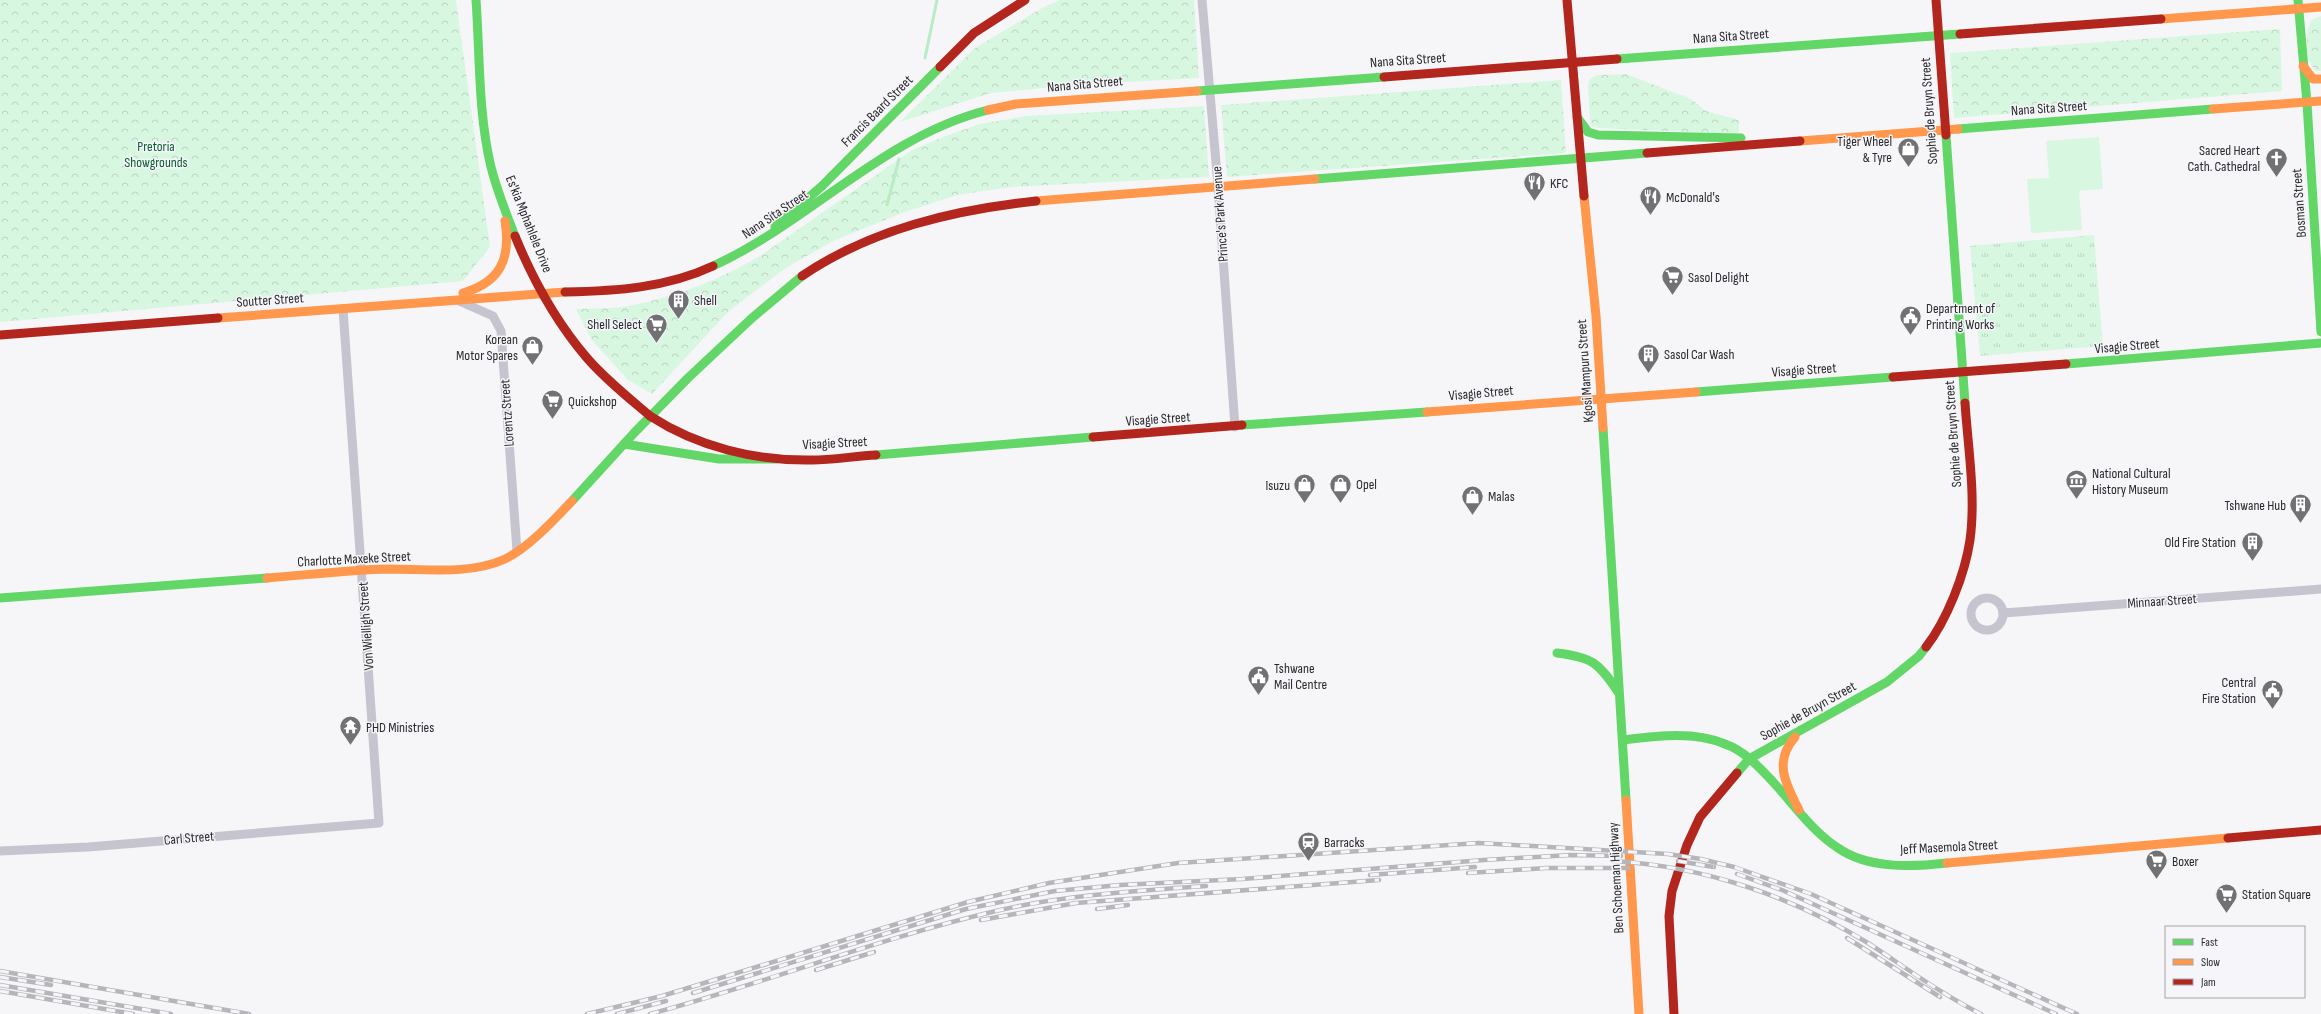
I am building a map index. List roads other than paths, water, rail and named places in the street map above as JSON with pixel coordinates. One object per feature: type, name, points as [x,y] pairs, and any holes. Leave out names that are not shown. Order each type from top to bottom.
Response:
[{"type":"main road","name":"Es'kia Mphahlele Drive","points":[[476,0],[485,130],[497,190],[524,256],[543,293],[566,331],[588,359],[650,416]]},
{"type":"main road","name":"Francis Baard Street","points":[[753,247],[822,186],[974,33],[1024,0]]},
{"type":"main road","name":"Kgosi Mampuru Street","points":[[1567,0],[1601,398],[1623,740]]},
{"type":"main road","name":"Sophie de Bruyn Street","points":[[1749,759],[1861,698],[1901,672],[1930,642],[1948,611],[1964,565],[1972,517],[1963,374],[1943,130],[1936,0]]},
{"type":"main road","name":"Nana Sita Street","points":[[543,293],[606,291],[672,282],[698,273],[753,247],[850,179],[932,130],[959,119],[1016,104],[1938,36],[2298,4],[2321,7]]},
{"type":"main road","name":"Bosman Street","points":[[2298,4],[2307,103],[2321,332]]},
{"type":"main road","points":[[2303,66],[2313,78],[2321,79]]},
{"type":"main road","name":"Nana Sita Street","points":[[650,416],[749,319],[787,289],[827,261],[895,229],[942,216],[988,207],[1048,199],[2321,101]]},
{"type":"main road","points":[[1576,113],[1583,128],[1588,132],[1598,135],[1712,137],[1790,142]]},
{"type":"main road","points":[[420,303],[476,291],[489,283],[498,273],[504,261],[507,238],[497,190]]},
{"type":"main road","name":"Soutter Street","points":[[0,335],[543,293]]},
{"type":"main road","name":"Visagie Street","points":[[650,416],[660,424],[714,447],[778,459],[812,460],[1601,398],[1963,374],[2321,343]]},
{"type":"main road","name":"Charlotte Maxeke Street","points":[[0,598],[362,571],[451,568],[489,564],[506,558],[546,527],[582,492],[650,416]]},
{"type":"main road","points":[[624,444],[713,459],[752,461],[778,459]]},
{"type":"main road","points":[[1557,653],[1586,657],[1597,662],[1619,694]]},
{"type":"main road","points":[[1799,810],[1785,781],[1782,761],[1785,748],[1804,728]]},
{"type":"main road","name":"Jeff Masemola Street","points":[[1623,740],[1654,736],[1703,737],[1724,744],[1749,759],[1827,840],[1845,852],[1865,860],[1892,864],[1940,864],[2321,830]]},
{"type":"main road","name":"Ben Schoeman Highway","points":[[1623,740],[1630,888],[1639,1014]]},
{"type":"main road","points":[[1674,1014],[1669,916],[1674,885],[1686,845],[1700,817],[1717,794],[1749,759]]},
{"type":"main road","points":[[1669,916],[1683,1014]]},
{"type":"street","name":"Prince's Park Avenue","points":[[1202,0],[1218,186],[1235,427]]},
{"type":"street","name":"Lorentz Street","points":[[457,300],[493,316],[501,331],[518,550]]},
{"type":"street","name":"Von Wielligh Street","points":[[343,309],[378,823]]},
{"type":"street","name":"Minnaar Street","points":[[2003,612],[2321,588]]},
{"type":"street","name":"Carl Street","points":[[0,851],[95,846],[378,823]]},
{"type":"waterway","points":[[925,58],[937,0]]},
{"type":"waterway","points":[[887,205],[899,159]]},
{"type":"railway","points":[[587,1014],[662,996],[968,902],[1049,883],[1178,863],[1479,843],[1668,854],[1701,859],[1734,867],[1811,894],[2077,1014]]},
{"type":"railway","points":[[693,993],[966,909],[1055,891],[1120,885],[1242,879],[1484,860],[1571,855],[1621,856]]},
{"type":"railway","points":[[1613,861],[1680,869],[1745,886],[1777,898],[1839,926],[1868,943],[1937,989],[1981,1014]]},
{"type":"railway","points":[[1678,861],[1714,867]]},
{"type":"railway","points":[[1370,875],[1475,867]]},
{"type":"railway","points":[[1468,873],[1546,868],[1628,868]]},
{"type":"railway","points":[[1737,874],[1782,890],[2056,1014]]},
{"type":"railway","points":[[981,920],[1076,903],[1379,880]]},
{"type":"railway","points":[[650,1014],[737,989],[909,934],[996,911],[1074,897],[1206,886]]},
{"type":"railway","points":[[1097,909],[1128,905]]},
{"type":"railway","points":[[1847,938],[1940,997]]},
{"type":"railway","points":[[816,970],[874,952]]},
{"type":"railway","points":[[0,971],[249,1014]]},
{"type":"railway","points":[[0,977],[51,985]]},
{"type":"railway","points":[[0,985],[171,1014]]},
{"type":"railway","points":[[0,991],[133,1014]]},
{"type":"railway","points":[[617,1014],[666,1001]]},
{"type":"place","name":"Tiger Wheel & Tyre","points":[[1908,168]]},
{"type":"place","name":"Sacred Heart Cath. Cathedral","points":[[2276,178]]},
{"type":"place","name":"KFC","points":[[1535,202]]},
{"type":"place","name":"McDonald's","points":[[1650,216]]},
{"type":"place","name":"Sasol Delight","points":[[1672,296]]},
{"type":"place","name":"Shell","points":[[678,320]]},
{"type":"place","name":"Department of Printing Works","points":[[1911,336]]},
{"type":"place","name":"Shell Select","points":[[657,344]]},
{"type":"place","name":"Korean Motor Spares","points":[[533,366]]},
{"type":"place","name":"Sasol Car Wash","points":[[1649,374]]},
{"type":"place","name":"Quickshop","points":[[553,420]]},
{"type":"place","name":"National Cultural History Museum","points":[[2077,500]]},
{"type":"place","name":"Isuzu","points":[[1305,504]]},
{"type":"place","name":"Opel","points":[[1340,504]]},
{"type":"place","name":"Malas","points":[[1472,516]]},
{"type":"place","name":"Tshwane Hub","points":[[2301,524]]},
{"type":"place","name":"Old Fire Station","points":[[2252,562]]},
{"type":"place","name":"Tshwane Mail Centre","points":[[1259,696]]},
{"type":"place","name":"Central Fire Station","points":[[2272,710]]},
{"type":"place","name":"PHD Ministries","points":[[351,746]]},
{"type":"place","name":"Barracks","points":[[1309,862]]},
{"type":"place","name":"Boxer","points":[[2156,880]]},
{"type":"place","name":"Station Square","points":[[2226,914]]},
{"type":"park label","name":"Pretoria Showgrounds","points":[[156,154]]}]
